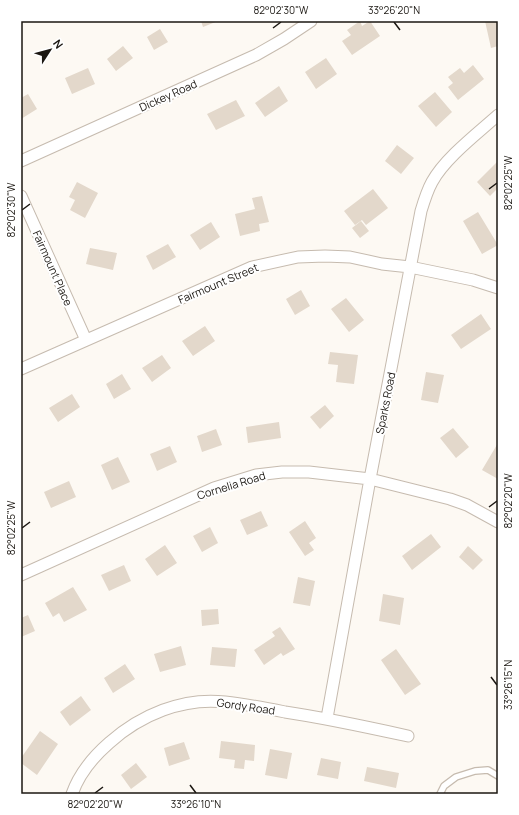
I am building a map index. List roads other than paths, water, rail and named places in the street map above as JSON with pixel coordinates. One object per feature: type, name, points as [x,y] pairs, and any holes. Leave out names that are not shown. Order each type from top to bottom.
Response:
[{"type":"street","name":"Dickey Road","points":[[21,161],[256,55],[311,21]]},
{"type":"street","name":"Sparks Road","points":[[327,718],[370,479],[425,195],[433,180],[454,154],[498,115]]},
{"type":"street","name":"Fairmount Place","points":[[21,196],[86,340]]},
{"type":"street","name":"Fairmount Street","points":[[21,369],[252,267],[298,257],[350,257],[473,280],[498,288]]},
{"type":"street","name":"Cornelia Road","points":[[21,575],[214,488],[256,475],[282,472],[309,472],[370,479],[450,499],[467,505],[498,522]]},
{"type":"street","name":"Gordy Road","points":[[72,794],[76,782],[82,773],[100,750],[112,740],[140,719],[179,705],[205,702],[225,702],[327,718],[408,736]]},
{"type":"lane","points":[[440,794],[444,786],[456,776],[475,771],[488,770],[498,776]]}]
